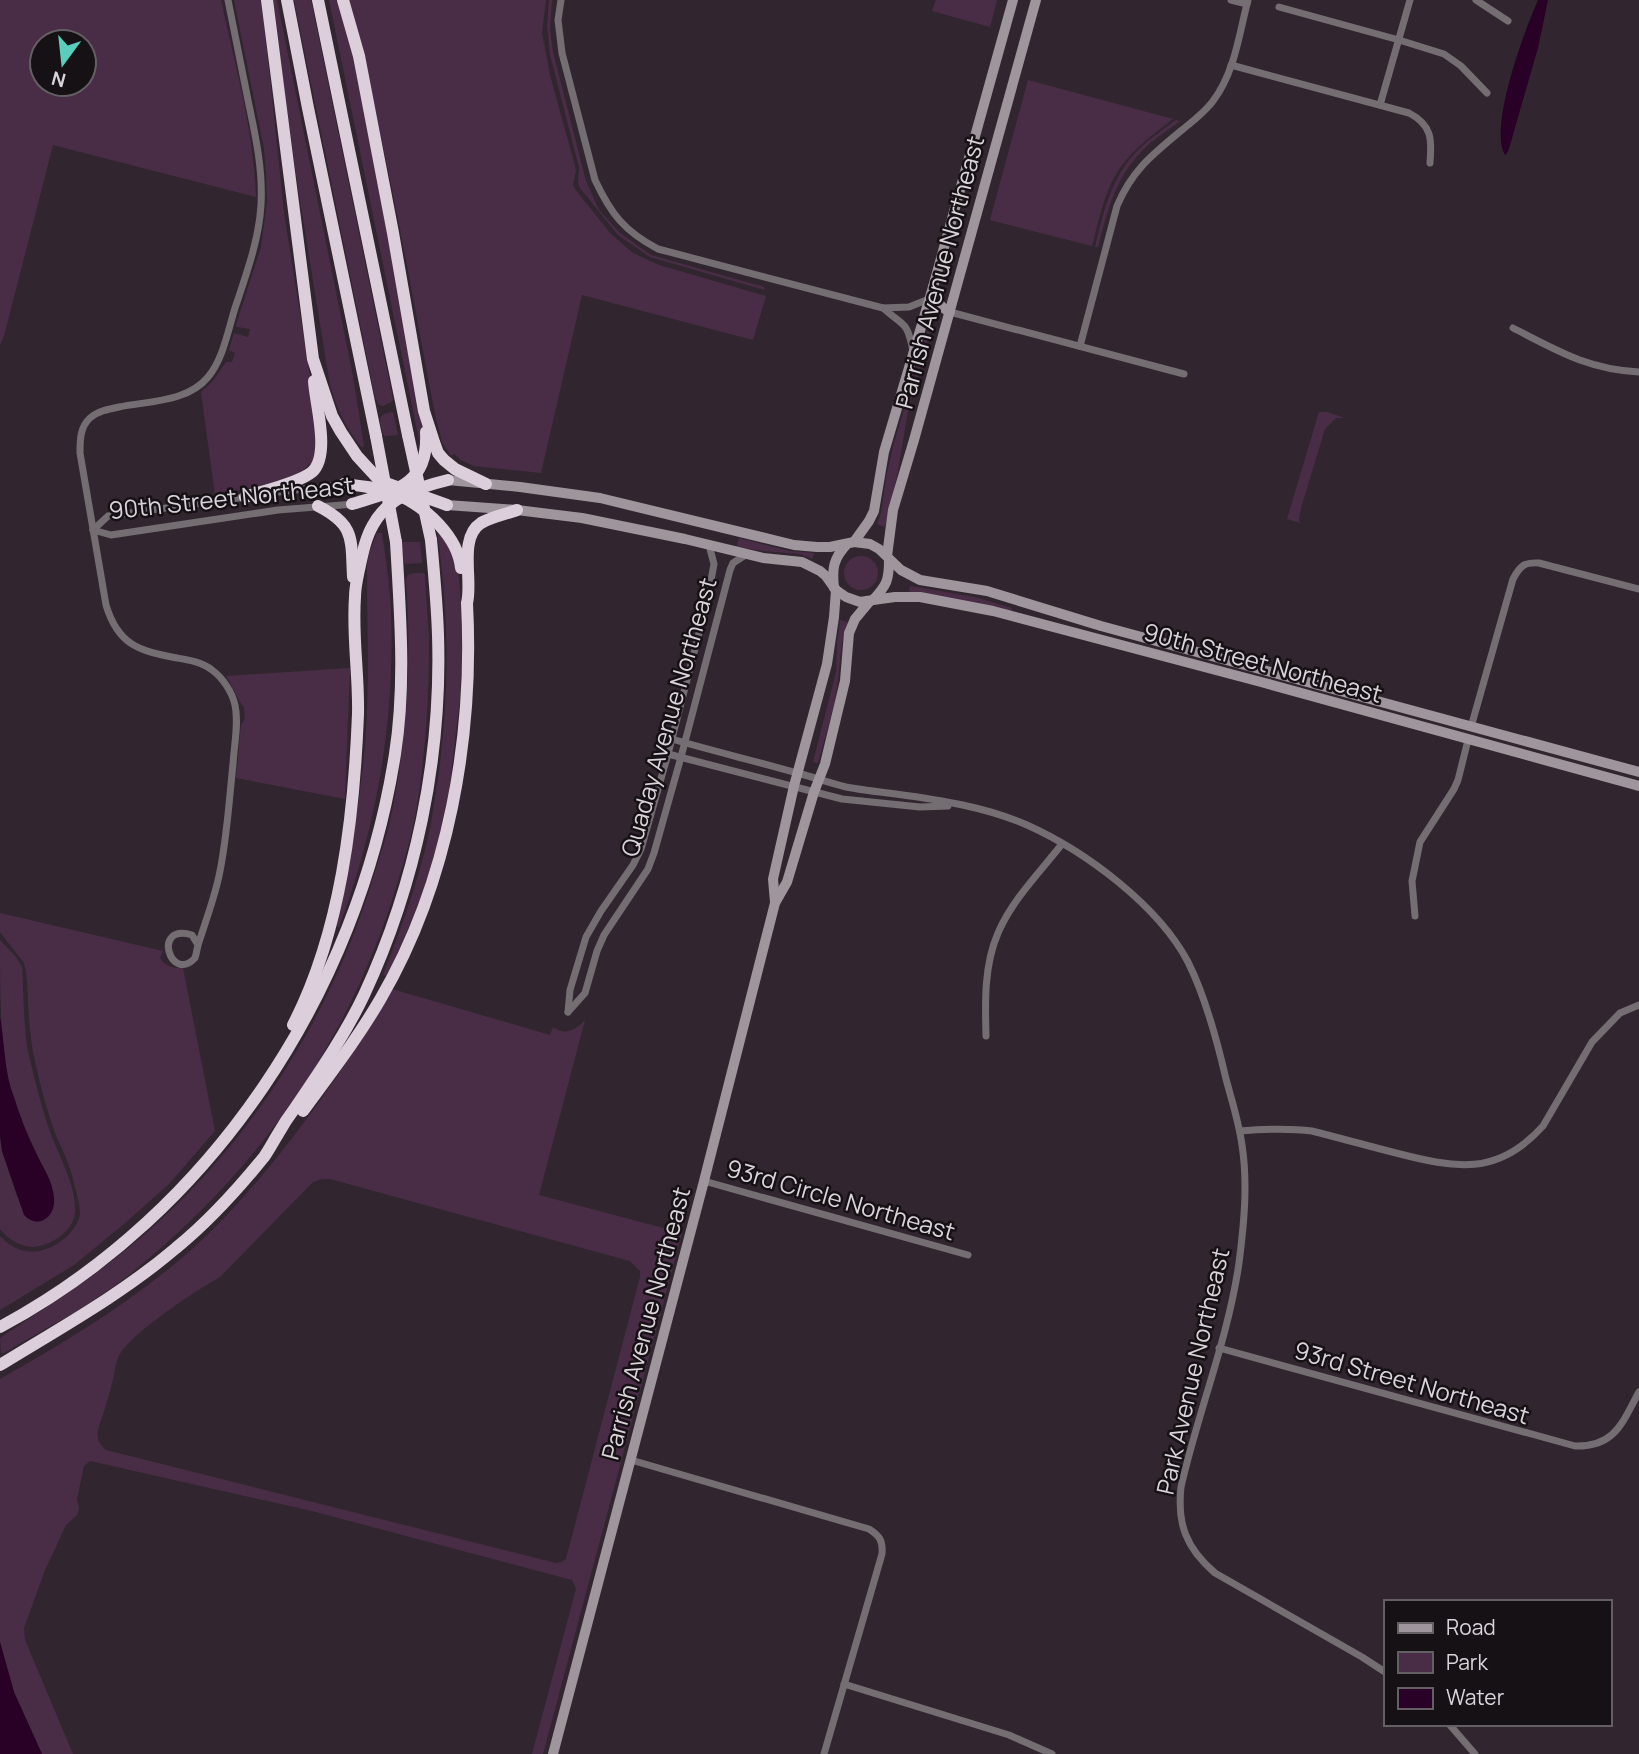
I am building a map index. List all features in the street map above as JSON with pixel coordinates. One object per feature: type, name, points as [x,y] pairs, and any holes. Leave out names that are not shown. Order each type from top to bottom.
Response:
[{"type":"highway","points":[[245,497],[313,471],[321,450],[313,359],[267,0]]},
{"type":"highway","points":[[0,1327],[76,1280],[152,1219],[190,1180],[269,1080],[321,988],[352,916],[384,808],[395,753],[400,698],[401,634],[396,542],[287,0]]},
{"type":"highway","points":[[0,1365],[94,1309],[178,1247],[230,1196],[266,1155],[339,1041],[364,996],[409,876],[425,805],[432,757],[437,700],[436,587],[431,540],[318,0]]},
{"type":"highway","points":[[343,0],[359,56],[393,233],[424,411],[427,447],[417,474],[372,526],[363,549],[355,596]]},
{"type":"highway","points":[[313,359],[327,405],[357,456],[380,481],[402,493],[446,531],[455,544],[460,556],[467,603]]},
{"type":"highway","points":[[424,411],[438,453],[455,469],[486,484]]},
{"type":"highway","points":[[352,504],[448,480]]},
{"type":"highway","points":[[344,484],[402,493],[447,505]]},
{"type":"highway","points":[[231,1131],[273,1063],[303,1005],[321,958],[338,889],[351,811],[358,712],[351,542],[348,528],[336,515],[318,506]]},
{"type":"highway","points":[[279,1132],[302,1112],[364,1026],[400,963],[426,901],[450,818],[463,735],[469,595],[467,552],[472,533],[479,524],[517,510]]},
{"type":"main road","name":"Parrish Avenue Northeast","points":[[851,543],[874,511],[884,452],[1013,0]]},
{"type":"main road","name":"Parrish Avenue Northeast","points":[[888,558],[893,510],[1035,0]]},
{"type":"main road","points":[[933,287],[939,304],[950,312]]},
{"type":"main road","points":[[447,505],[517,510],[605,523],[763,558],[802,562],[820,571],[835,589],[852,600],[872,600],[888,579],[888,558],[870,544],[851,543],[830,547],[794,545],[600,498],[448,480]]},
{"type":"main road","points":[[835,589],[833,568],[836,558],[851,543]]},
{"type":"main road","name":"90th Street Northeast","points":[[888,558],[901,570],[920,580],[987,591],[1101,626],[1639,772]]},
{"type":"main road","name":"Parrish Avenue Northeast","points":[[775,903],[773,879],[794,786],[827,664],[835,617],[835,589]]},
{"type":"main road","name":"90th Street Northeast","points":[[872,600],[920,597],[993,611],[1639,786]]},
{"type":"main road","name":"Parrish Avenue Northeast","points":[[553,1754],[775,903],[787,882],[825,764],[845,681],[849,633],[855,619],[872,600]]},
{"type":"street","points":[[198,945],[192,935],[178,934],[171,939],[167,948],[168,954],[176,962],[187,963],[195,958],[209,914],[220,873],[235,735],[235,705],[230,691],[213,670],[189,660],[142,650],[120,634],[114,626],[106,605],[79,440],[84,425],[101,411],[191,392],[205,381],[221,354],[253,251],[261,205],[260,162],[228,0]]},
{"type":"street","points":[[561,0],[559,37],[595,180],[618,220],[629,231],[658,249],[883,308],[909,307],[929,299]]},
{"type":"street","points":[[1080,346],[1122,194],[1134,174],[1151,156],[1195,120],[1213,101],[1226,80],[1247,2],[1231,0]]},
{"type":"street","points":[[1380,105],[1410,0]]},
{"type":"street","points":[[1476,0],[1508,20]]},
{"type":"street","points":[[1279,7],[1444,54],[1453,59],[1487,93]]},
{"type":"street","points":[[1231,65],[1409,113],[1422,122],[1430,135],[1430,163]]},
{"type":"street","points":[[883,308],[904,324],[913,352]]},
{"type":"street","points":[[950,312],[1184,373]]},
{"type":"street","points":[[1513,328],[1569,357],[1605,368],[1639,372]]},
{"type":"street","name":"90th Street Northeast","points":[[93,530],[108,516],[306,488],[380,481]]},
{"type":"street","name":"90th Street Northeast","points":[[93,530],[111,535],[278,510],[352,504]]},
{"type":"street","name":"Quaday Avenue Northeast","points":[[709,545],[714,564],[711,584],[641,849],[586,937],[570,990],[568,1012],[585,993],[604,935],[648,869],[685,743],[730,570],[733,563],[747,554]]},
{"type":"street","points":[[1471,727],[1513,579],[1522,566],[1529,562],[1539,563],[1639,589]]},
{"type":"street","name":"Park Avenue Northeast","points":[[672,739],[846,787],[966,806],[1026,825],[1096,866],[1135,897],[1160,922],[1181,950],[1197,981],[1217,1043],[1240,1131],[1245,1170],[1243,1229],[1236,1278],[1181,1486],[1179,1503],[1185,1536],[1202,1562],[1215,1573],[1384,1671]]},
{"type":"street","points":[[1415,916],[1412,881],[1420,842],[1454,789],[1468,740]]},
{"type":"street","name":"Park Avenue Northeast","points":[[668,754],[842,799],[920,807],[966,806]]},
{"type":"street","points":[[986,1036],[988,969],[997,935],[1005,918],[1062,844]]},
{"type":"street","points":[[1240,1131],[1296,1129],[1455,1166],[1490,1162],[1507,1156],[1533,1138],[1544,1126],[1592,1042],[1620,1013],[1639,1004]]},
{"type":"street","name":"93rd Circle Northeast","points":[[704,1181],[968,1255]]},
{"type":"street","name":"93rd Street Northeast","points":[[1219,1348],[1566,1445],[1595,1445],[1609,1439],[1616,1433],[1639,1392]]},
{"type":"street","points":[[631,1460],[869,1529],[881,1540],[882,1554],[824,1754]]},
{"type":"street","points":[[844,1684],[1009,1735],[1052,1754]]},
{"type":"street","points":[[1451,1726],[1475,1754]]},
{"type":"green space","points":[[0,0],[221,0],[248,123],[256,197],[53,145],[0,345]]},
{"type":"green space","points":[[234,0],[262,0],[284,213],[318,445],[312,464],[294,475],[215,495],[201,392],[213,381],[226,362],[232,362],[235,353],[229,350],[234,333],[248,337],[250,329],[236,325],[261,247],[267,202],[264,149]]},
{"type":"green space","points":[[272,0],[277,0],[353,376],[364,446],[362,448],[351,434],[330,385],[298,188]]},
{"type":"green space","points":[[294,0],[311,0],[393,399],[383,406],[379,405],[375,397]]},
{"type":"green space","points":[[329,0],[339,0],[355,60],[423,422],[424,435],[420,445]]},
{"type":"green space","points":[[346,0],[546,0],[542,33],[550,75],[575,166],[575,189],[610,233],[633,253],[659,265],[766,296],[753,340],[582,295],[541,473],[474,466],[454,454],[451,456],[442,442],[435,414],[385,154]]},
{"type":"green space","points":[[549,0],[552,0],[550,30],[553,52],[586,181],[599,210],[620,233],[651,255],[764,287],[765,290],[650,257],[618,235],[580,188],[579,168],[550,54],[547,25]]},
{"type":"green space","points":[[936,0],[997,0],[990,27],[932,11]]},
{"type":"green space","points":[[1028,80],[1173,119],[1138,148],[1114,177],[1092,246],[990,220]]},
{"type":"green space","points":[[1176,120],[1180,121],[1145,148],[1132,162],[1118,185],[1098,247],[1095,247],[1106,206],[1123,169],[1141,147]]},
{"type":"green space","points":[[927,331],[930,332],[908,411],[885,527],[877,524],[886,477]]},
{"type":"green space","points":[[393,412],[398,435],[384,436],[380,419]]},
{"type":"green space","points":[[1319,412],[1345,418],[1336,418],[1325,429],[1301,508],[1300,523],[1287,519]]},
{"type":"green space","points":[[437,531],[457,556],[463,626],[460,698],[446,818],[421,897],[387,976],[383,975],[409,905],[425,851],[441,758],[447,661]]},
{"type":"green space","points":[[377,533],[382,533],[389,583],[390,693],[381,772],[373,811],[364,850],[339,927],[335,925],[363,768],[368,656],[367,567]]},
{"type":"green space","points":[[739,538],[789,551],[814,553],[812,559],[800,554],[737,547]]},
{"type":"green space","points":[[400,542],[420,542],[422,563],[406,564]]},
{"type":"green space","points":[[861,556],[873,561],[878,573],[873,585],[861,590],[849,585],[844,573],[849,561]]},
{"type":"green space","points":[[414,573],[425,575],[429,649],[427,720],[417,805],[394,894],[374,951],[349,1005],[321,1057],[289,1106],[253,1153],[214,1197],[171,1239],[111,1289],[1,1353],[0,1338],[118,1257],[192,1189],[260,1108],[315,1018],[358,922],[389,826],[404,734],[408,672],[406,579]]},
{"type":"green space","points":[[910,586],[975,597],[1012,608],[1011,611],[909,593]]},
{"type":"green space","points":[[840,620],[848,622],[833,706],[818,763],[813,762],[836,672]]},
{"type":"green space","points":[[350,668],[345,799],[236,778],[241,725],[245,719],[244,707],[226,676]]},
{"type":"green space","points":[[0,913],[163,951],[160,958],[164,963],[183,968],[215,1131],[169,1184],[124,1224],[74,1265],[0,1310],[0,1236],[19,1249],[31,1252],[43,1250],[66,1237],[80,1214],[71,1171],[55,1133],[37,1070],[31,1039],[24,963],[0,932]]},
{"type":"green space","points":[[0,940],[22,967],[28,1053],[45,1118],[70,1181],[75,1203],[73,1220],[65,1232],[53,1241],[32,1247],[18,1244],[0,1229],[0,1136],[2,1151],[17,1197],[52,1186],[19,1115],[9,1085],[1,1022]]},
{"type":"green space","points":[[392,989],[550,1035],[553,1027],[570,1031],[585,1020],[539,1195],[682,1233],[543,1754],[532,1754],[576,1589],[572,1580],[312,1511],[90,1461],[84,1466],[77,1499],[77,1515],[66,1525],[45,1570],[24,1628],[25,1640],[73,1754],[42,1754],[14,1692],[0,1642],[0,1379],[122,1304],[168,1270],[210,1233],[247,1194],[299,1129],[332,1084]],"holes":[[[330,1179],[630,1261],[640,1271],[566,1559],[562,1562],[556,1563],[106,1450],[101,1445],[99,1427],[117,1360],[124,1348],[164,1314],[220,1277],[313,1182]]]},
{"type":"water","points":[[1538,0],[1548,0],[1538,48],[1505,155],[1501,142],[1501,123],[1510,78]]},
{"type":"water","points":[[0,1017],[11,1087],[53,1192],[52,1211],[40,1221],[24,1215],[2,1151]]},
{"type":"water","points":[[0,1642],[14,1692],[42,1754],[0,1754]]}]
